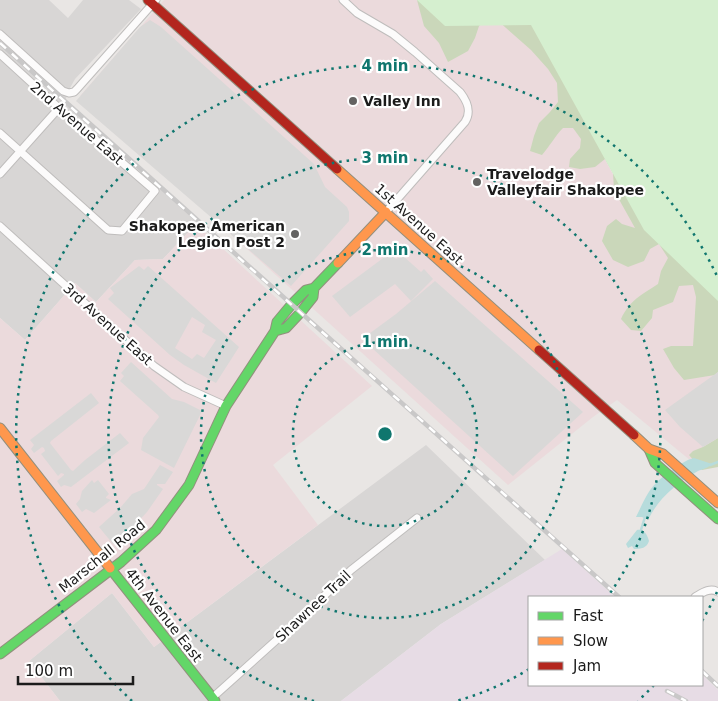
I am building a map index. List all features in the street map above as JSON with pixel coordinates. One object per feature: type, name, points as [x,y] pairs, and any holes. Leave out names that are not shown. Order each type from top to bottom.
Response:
[{"type":"main road","name":"1st Avenue East","points":[[152,1],[649,449]]},
{"type":"main road","name":"Marschall Road","points":[[0,654],[121,562],[156,530],[189,485],[226,406],[275,331],[277,322],[306,290],[314,288],[386,212]]},
{"type":"main road","name":"4th Avenue East","points":[[0,428],[213,699]]},
{"type":"main road","points":[[649,449],[663,454],[715,500]]},
{"type":"main road","points":[[649,449],[655,462],[718,519]]},
{"type":"street","name":"Marschall Road","points":[[343,0],[357,13],[393,34],[415,52],[460,92],[468,104],[469,112],[465,122],[386,212]]},
{"type":"street","name":"2nd Avenue East","points":[[0,34],[63,91],[74,92],[152,1]]},
{"type":"street","name":"2nd Avenue East","points":[[0,54],[59,108],[156,191],[122,231],[108,230],[20,152]]},
{"type":"street","points":[[0,174],[59,108]]},
{"type":"street","points":[[0,133],[20,152]]},
{"type":"street","name":"3rd Avenue East","points":[[0,226],[154,366],[184,387],[226,406]]},
{"type":"street","name":"Shawnee Trail","points":[[213,699],[351,570],[417,518]]},
{"type":"street","points":[[697,596],[709,590],[718,592]]},
{"type":"shaded area","points":[[0,0],[49,0],[68,18],[83,0],[129,0],[141,9],[75,79],[65,101],[197,218],[196,224],[163,259],[135,260],[96,302],[75,283],[25,340],[0,318]]},
{"type":"shaded area","points":[[164,0],[417,0],[531,25],[642,227],[718,301],[718,464],[702,470],[617,400],[508,485],[80,96]]},
{"type":"shaded area","points":[[150,20],[161,27],[314,164],[325,187],[347,207],[349,221],[291,286],[76,101],[140,27]]},
{"type":"shaded area","points":[[196,224],[372,386],[273,465],[318,525],[154,647],[112,593],[29,661],[60,701],[0,701],[0,318],[25,340],[75,283],[96,302],[135,260],[163,259]]},
{"type":"shaded area","points":[[390,253],[396,259],[403,256],[421,272],[424,269],[433,279],[411,301],[395,284],[350,317],[332,296]]},
{"type":"shaded area","points":[[139,266],[144,270],[148,266],[239,347],[216,383],[170,355],[108,299],[114,293],[110,288]],"holes":[[[192,317],[205,325],[202,332],[216,340],[204,358],[197,354],[192,359],[175,348]]]},
{"type":"shaded area","points":[[435,281],[583,412],[513,476],[362,339],[396,314]]},
{"type":"shaded area","points":[[131,362],[172,399],[184,402],[202,411],[174,468],[141,450],[143,438],[159,417],[120,381],[124,376],[121,373]]},
{"type":"shaded area","points":[[718,372],[718,438],[703,447],[680,427],[665,410]]},
{"type":"shaded area","points":[[91,393],[99,403],[50,443],[73,471],[120,433],[129,443],[71,487],[64,485],[61,487],[57,481],[64,474],[61,473],[58,476],[41,454],[45,451],[44,448],[42,447],[34,453],[31,449],[34,445],[30,440]]},
{"type":"shaded area","points":[[426,445],[545,560],[441,624],[341,701],[60,701],[29,661],[112,593],[154,647]]},
{"type":"shaded area","points":[[160,465],[173,472],[165,484],[157,484],[163,489],[147,512],[113,544],[99,527],[132,494],[144,489]]},
{"type":"shaded area","points":[[92,480],[94,483],[98,480],[109,494],[106,498],[111,500],[94,513],[86,509],[82,512],[76,504],[80,499],[82,491]]},
{"type":"shaded area","points":[[562,549],[614,596],[528,596],[528,686],[703,686],[703,676],[718,690],[718,701],[341,701],[441,624]]},
{"type":"green space","points":[[417,0],[718,0],[718,372],[715,375],[684,380],[674,368],[663,349],[671,346],[693,346],[696,297],[693,285],[679,286],[673,302],[653,310],[652,318],[641,331],[631,330],[621,319],[632,302],[658,284],[661,271],[668,258],[659,244],[650,249],[644,261],[628,267],[613,260],[602,241],[607,226],[616,219],[622,224],[635,228],[614,189],[613,173],[605,159],[595,167],[580,169],[569,167],[570,159],[580,148],[581,139],[573,128],[563,128],[542,155],[530,151],[539,123],[558,102],[557,83],[548,69],[531,50],[497,20],[487,19],[479,26],[468,51],[448,62],[439,43],[424,26]]},
{"type":"green space","points":[[417,0],[718,0],[718,301],[644,230],[531,25],[445,26]]},
{"type":"green space","points":[[718,438],[718,467],[702,470],[689,455]]},
{"type":"water","points":[[694,458],[712,464],[676,485],[658,504],[649,518],[636,517],[655,484],[681,464]]},
{"type":"water","points":[[637,530],[645,532],[648,543],[645,547],[641,548],[634,549],[632,546],[628,548],[626,544]]},
{"type":"waterway","points":[[710,465],[718,462]]},
{"type":"waterway","points":[[640,533],[645,517]]},
{"type":"railway","points":[[0,43],[618,596]]},
{"type":"railway","points":[[703,672],[718,686]]},
{"type":"railway","points":[[667,691],[686,701]]},
{"type":"traffic: fast","points":[[0,654],[121,562],[156,530],[189,485],[226,406],[275,331],[277,322],[306,290],[314,288],[338,263]]},
{"type":"traffic: fast","points":[[275,331],[286,328],[301,312],[313,297],[314,288]]},
{"type":"traffic: fast","points":[[649,449],[655,463],[718,519]]},
{"type":"traffic: fast","points":[[110,568],[215,701]]},
{"type":"traffic: slow","points":[[337,169],[539,350]]},
{"type":"traffic: slow","points":[[338,263],[386,212]]},
{"type":"traffic: slow","points":[[0,428],[110,568]]},
{"type":"traffic: slow","points":[[634,435],[649,449],[663,454],[718,503]]},
{"type":"traffic: jam","points":[[148,0],[337,169]]},
{"type":"traffic: jam","points":[[539,350],[634,435]]},
{"type":"place","name":"Valley Inn","points":[[353,101]]},
{"type":"place","name":"Travelodge Valleyfair Shakopee","points":[[477,182]]},
{"type":"place","name":"Shakopee American Legion Post 2","points":[[295,234]]}]
